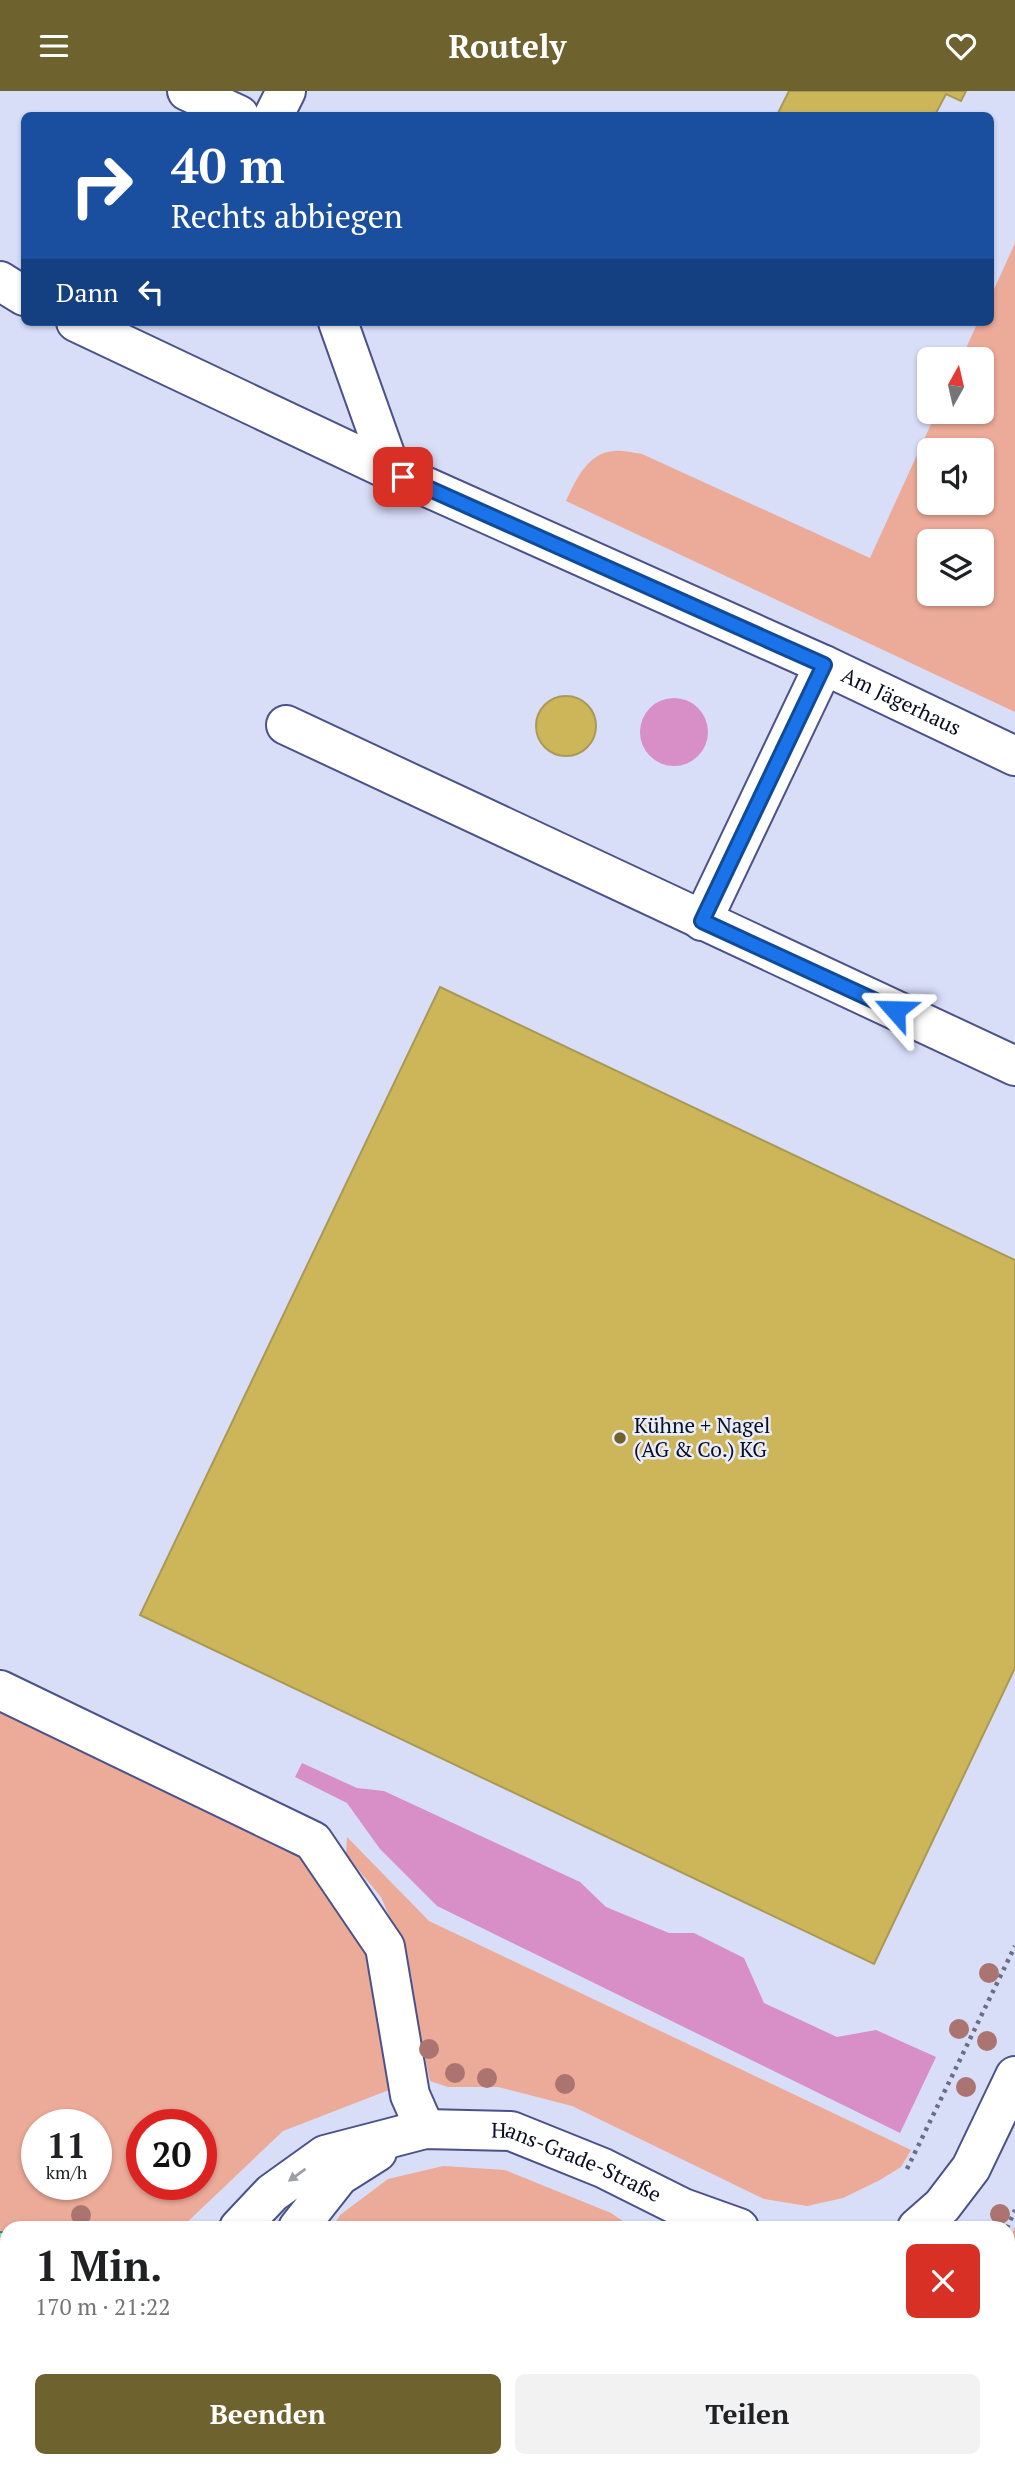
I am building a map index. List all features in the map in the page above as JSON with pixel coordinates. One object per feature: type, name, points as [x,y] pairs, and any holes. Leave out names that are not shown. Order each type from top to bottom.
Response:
[{"type":"street","points":[[187,91],[232,112]]},
{"type":"street","points":[[276,112],[286,91]]},
{"type":"street","points":[[0,281],[21,294]]},
{"type":"street","name":"Am Jägerhaus","points":[[84,326],[397,474],[824,665],[1015,756]]},
{"type":"street","points":[[340,326],[397,474]]},
{"type":"street","points":[[702,921],[824,665]]},
{"type":"street","points":[[286,725],[488,817],[702,921],[1015,1066]]},
{"type":"street","points":[[0,1691],[313,1841],[384,1947],[415,2131],[339,2176],[304,2221]]},
{"type":"street","points":[[925,2221],[942,2206],[971,2168],[1015,2076]]},
{"type":"street","name":"Hans-Grade-Straße","points":[[246,2221],[272,2193],[325,2155],[415,2131],[511,2131],[603,2168],[689,2218]]},
{"type":"path","points":[[908,2169],[1015,1946]]},
{"type":"shaded area","points":[[1015,243],[1015,712],[566,501],[584,469],[597,457],[614,451],[642,454],[870,558],[917,455],[917,515],[994,515],[994,438],[925,438],[931,424],[994,424],[994,347],[967,347],[976,326],[994,326],[994,289]]},
{"type":"shaded area","points":[[667,698],[681,698],[693,703],[703,713],[708,732],[703,751],[693,761],[681,766],[667,766],[655,761],[645,751],[640,739],[640,725],[645,713],[655,703]]},
{"type":"shaded area","points":[[0,1707],[291,1845],[369,1935],[389,2090],[283,2131],[217,2194],[217,2109],[126,2109],[126,2200],[210,2200],[188,2221],[0,2221]]},
{"type":"shaded area","points":[[302,1763],[357,1788],[384,1791],[580,1882],[606,1907],[669,1933],[694,1933],[744,1958],[764,2003],[837,2037],[876,2030],[936,2057],[900,2133],[437,1906],[380,1849],[347,1803],[295,1777]]},
{"type":"shaded area","points":[[347,1837],[429,1921],[911,2150],[901,2167],[880,2180],[843,2198],[807,2206],[764,2199],[572,2106],[498,2087],[448,2087],[430,2081],[400,1941],[381,1897],[346,1855]]},
{"type":"shaded area","points":[[443,2166],[505,2170],[611,2213],[623,2221],[336,2221],[340,2215],[388,2179]]},
{"type":"building","points":[[789,91],[966,91],[961,101],[946,94],[937,112],[778,112]]},
{"type":"building","points":[[566,696],[583,701],[591,709],[596,726],[591,743],[583,751],[566,756],[549,751],[541,743],[536,726],[541,709],[549,701]]},
{"type":"building","name":"Kühne + Nagel (AG & Co.) KG","points":[[440,987],[1015,1260],[1015,1668],[874,1964],[140,1615]]},
{"type":"place","name":"Kühne + Nagel (AG & Co.) KG","points":[[620,1438]]},
{"type":"route","points":[[403,477],[824,665],[702,921],[895,1010]]}]
